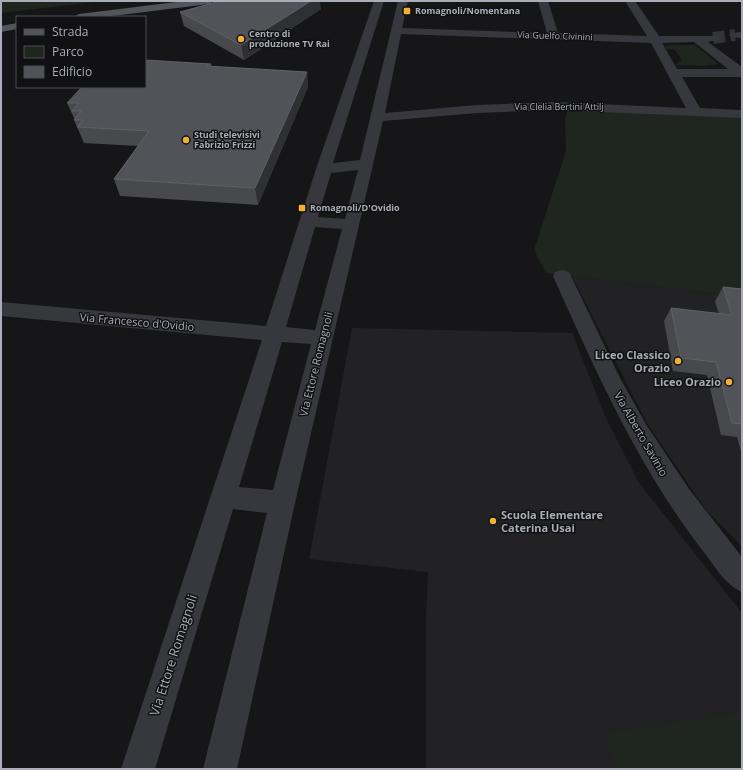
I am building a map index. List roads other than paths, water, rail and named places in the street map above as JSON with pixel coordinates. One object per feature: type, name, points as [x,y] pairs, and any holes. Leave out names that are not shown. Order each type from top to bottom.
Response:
[{"type":"main road","points":[[87,16],[209,1]]},
{"type":"main road","points":[[1,29],[16,26]]},
{"type":"street","name":"Via Ettore Romagnoli","points":[[138,769],[166,676],[224,497],[324,169],[351,91],[379,1]]},
{"type":"street","name":"Via Ettore Romagnoli","points":[[220,769],[322,338],[367,164],[403,1]]},
{"type":"street","points":[[543,1],[553,36]]},
{"type":"street","points":[[630,1],[674,73],[696,113]]},
{"type":"street","name":"Via Guelfo Civinini","points":[[397,31],[654,40],[713,38]]},
{"type":"street","points":[[697,39],[742,73]]},
{"type":"street","points":[[674,73],[742,73]]},
{"type":"street","points":[[351,91],[382,93]]},
{"type":"street","name":"Via Clelia Bertini Attilj","points":[[376,118],[461,110],[540,106],[591,106],[696,113],[742,114]]},
{"type":"street","points":[[324,169],[367,164]]},
{"type":"street","points":[[308,222],[352,224]]},
{"type":"street","name":"Via Alberto Savinio","points":[[562,276],[614,388],[638,433],[673,489],[742,578]]},
{"type":"street","name":"Via Francesco d'Ovidio","points":[[1,309],[322,338]]},
{"type":"street","points":[[224,497],[282,503]]},
{"type":"tunnel","points":[[713,38],[735,35]]},
{"type":"place","name":"Romagnoli/Nomentana","points":[[407,11]]},
{"type":"place","name":"Centro di produzione TV Rai","points":[[241,39]]},
{"type":"place","name":"Studi televisivi Fabrizio Frizzi","points":[[186,140]]},
{"type":"place","name":"Romagnoli/D'Ovidio","points":[[302,208]]},
{"type":"place","name":"Liceo Classico Orazio","points":[[678,361]]},
{"type":"place","name":"Liceo Orazio","points":[[729,382]]},
{"type":"place","name":"Scuola Elementare Caterina Usai","points":[[493,521]]}]
